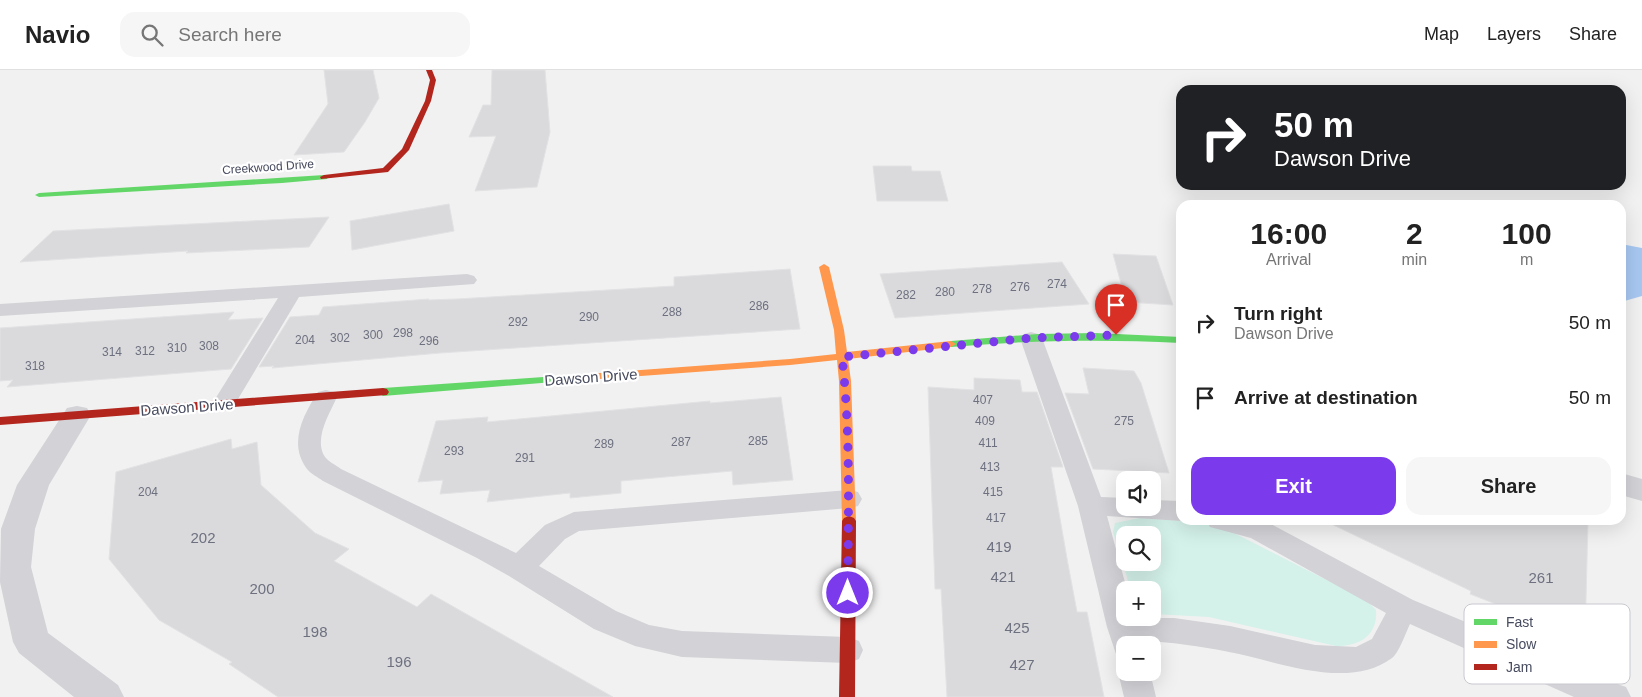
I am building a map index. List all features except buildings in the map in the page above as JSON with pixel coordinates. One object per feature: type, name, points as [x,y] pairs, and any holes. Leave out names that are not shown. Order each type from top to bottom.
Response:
[{"type":"street","name":"Creekwood Drive","points":[[39,195],[282,181],[385,170],[405,150],[428,101],[433,80],[429,70]]},
{"type":"street","points":[[824,267],[839,330],[845,382],[848,499],[847,697]]},
{"type":"street","name":"Dawson Drive","points":[[0,421],[842,357],[1031,338],[1116,335],[1176,339]]},
{"type":"street","points":[[77,415],[33,485],[18,529],[14,567],[32,642],[104,697]]},
{"type":"street","points":[[1626,485],[1642,490]]},
{"type":"lane","points":[[0,310],[467,280]]},
{"type":"lane","points":[[224,404],[292,292]]},
{"type":"lane","points":[[1031,338],[1091,506],[1124,636],[1174,630],[1230,639],[1315,658],[1359,660],[1383,648],[1403,608]]},
{"type":"lane","points":[[326,396],[309,433],[310,449],[316,463],[332,475],[519,568],[605,620],[646,637],[682,644],[848,650]]},
{"type":"lane","points":[[519,568],[556,532],[574,522],[848,499]]},
{"type":"lane","points":[[1091,506],[1176,511]]},
{"type":"lane","points":[[1239,525],[1259,530],[1403,608],[1464,634]]},
{"type":"lane","points":[[1136,681],[1140,697]]},
{"type":"lane","points":[[1578,684],[1615,697]]},
{"type":"green space","points":[[1140,518],[1176,520],[1176,525],[1211,525],[1224,528],[1366,600],[1376,610],[1374,627],[1365,638],[1359,641],[1344,646],[1336,646],[1209,617],[1161,614],[1161,581],[1128,581],[1125,571],[1161,571],[1161,526],[1116,526],[1116,542],[1113,532],[1115,523]]},
{"type":"water","points":[[1626,245],[1642,248],[1642,296],[1626,301]]},
{"type":"traffic: fast","points":[[39,195],[324,177]]},
{"type":"traffic: fast","points":[[951,344],[1066,336],[1176,340]]},
{"type":"traffic: fast","points":[[383,392],[586,377]]},
{"type":"traffic: slow","points":[[824,267],[839,330],[845,381],[849,521]]},
{"type":"traffic: slow","points":[[586,377],[790,362],[951,344]]},
{"type":"traffic: jam","points":[[324,177],[385,170],[405,150],[428,101],[433,80],[429,70]]},
{"type":"traffic: jam","points":[[0,421],[383,392]]},
{"type":"traffic: jam","points":[[847,697],[849,521]]},
{"type":"route","points":[[848,593],[848,499],[845,382],[842,357],[950,344],[1031,338],[1116,335]]}]
